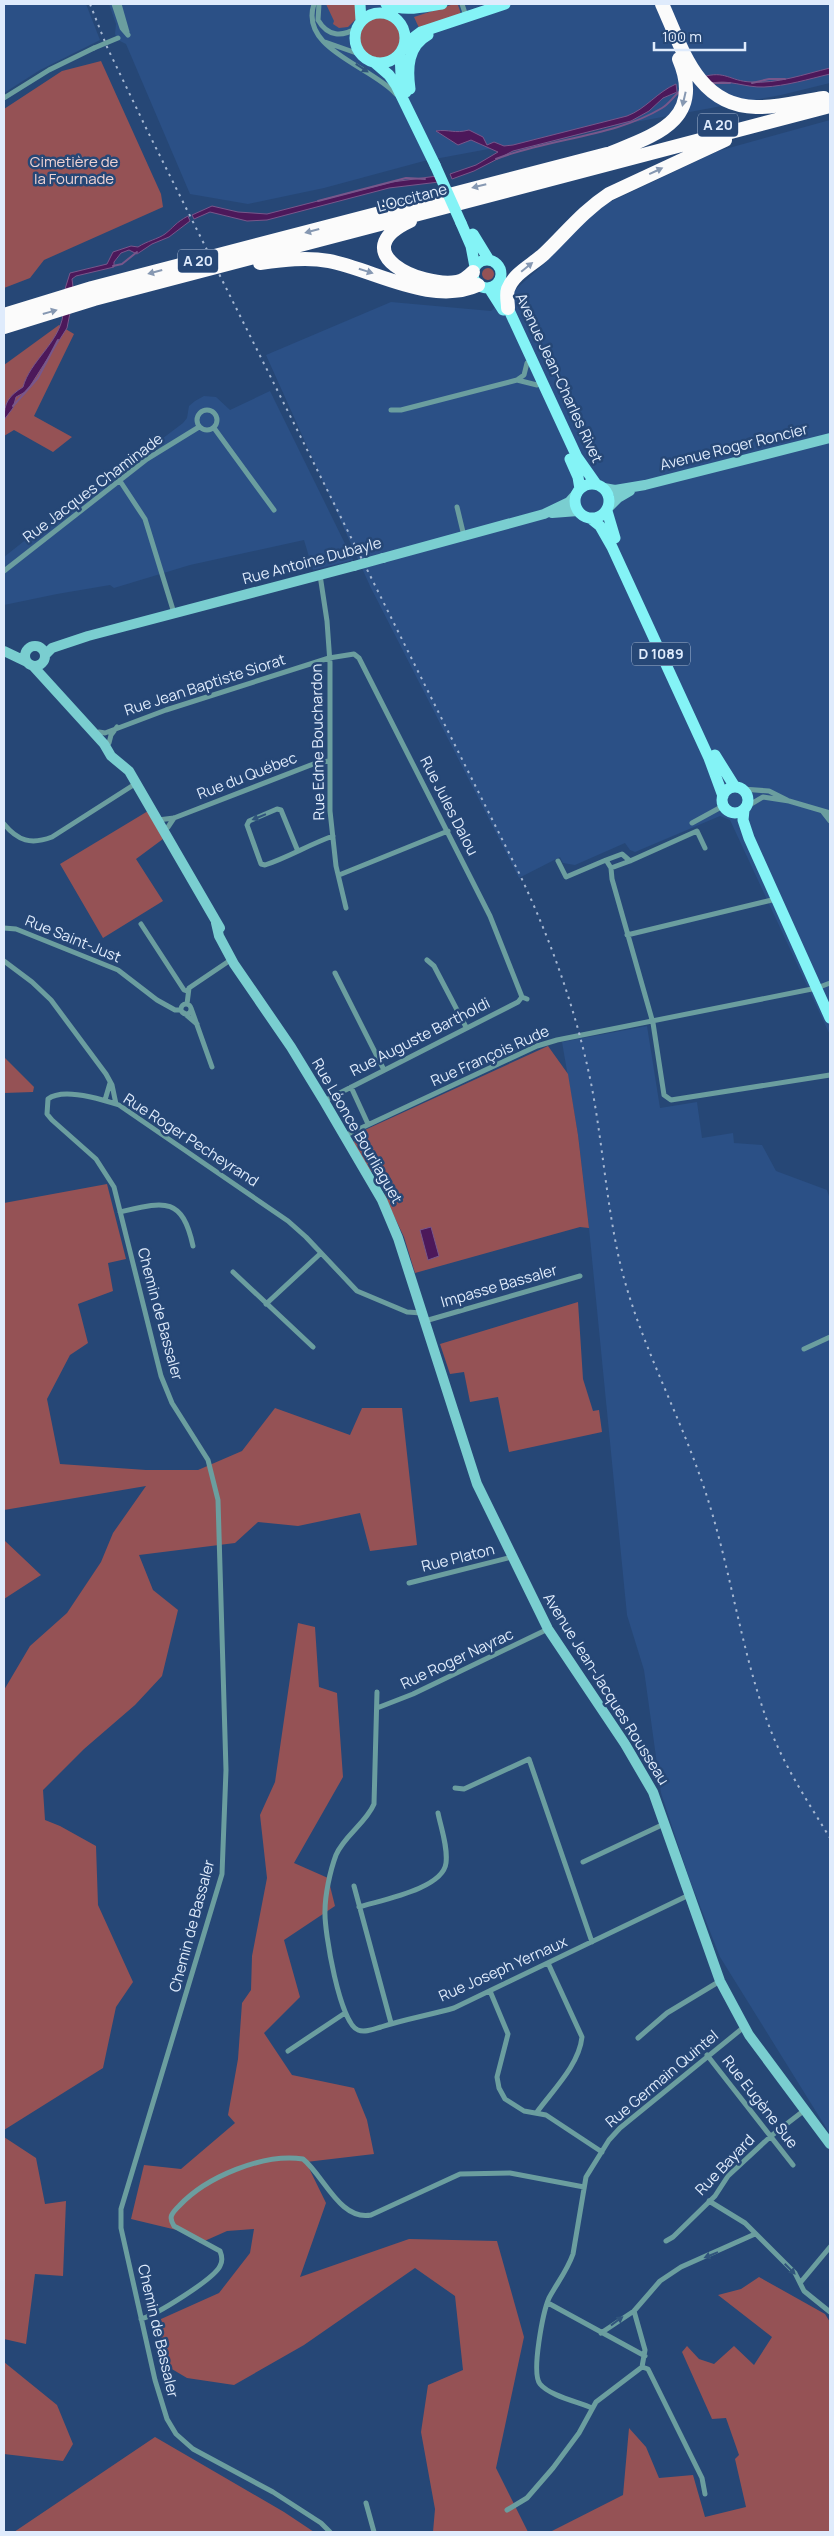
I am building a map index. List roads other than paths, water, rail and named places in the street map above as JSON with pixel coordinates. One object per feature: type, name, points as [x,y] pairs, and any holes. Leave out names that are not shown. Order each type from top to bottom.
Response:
[{"type":"highway","points":[[611,153],[660,133],[669,126],[683,105],[685,87],[682,65],[655,4]]},
{"type":"highway","points":[[662,4],[687,62],[696,76],[718,96],[730,103],[757,108],[828,100]]},
{"type":"highway","name":"L'Occitane","points":[[4,315],[92,288],[611,153],[828,100]]},
{"type":"highway","name":"L'Occitane","points":[[4,327],[45,313],[197,272],[770,121],[828,100]]},
{"type":"highway","points":[[508,308],[508,288],[512,281],[543,255],[582,213],[595,203],[664,168],[770,121]]},
{"type":"highway","points":[[435,209],[403,224],[389,235],[385,249],[389,262],[400,271],[442,282],[458,282],[479,278]]},
{"type":"highway","points":[[197,272],[305,259],[347,265],[427,288],[459,291],[479,278]]},
{"type":"main road","points":[[360,4],[359,25],[355,39],[362,55],[374,62],[388,62],[421,32],[452,22]]},
{"type":"main road","points":[[373,4],[390,12],[404,30],[402,49]]},
{"type":"main road","points":[[359,25],[373,14],[442,4]]},
{"type":"main road","points":[[390,12],[396,8],[411,9],[442,4]]},
{"type":"main road","points":[[411,108],[408,69],[413,50],[424,37],[466,16],[506,4]]},
{"type":"main road","name":"Avenue Jean-Charles Rivet","points":[[402,49],[403,85],[411,108],[464,222],[489,260],[499,266],[502,273],[500,281],[508,308],[577,457],[600,486]]},
{"type":"main road","name":"Avenue Jean-Charles Rivet","points":[[374,62],[393,80],[411,108]]},
{"type":"main road","name":"Avenue Jean-Charles Rivet","points":[[464,222],[479,278],[498,299],[574,466],[578,491]]},
{"type":"main road","points":[[489,260],[481,261],[479,278],[500,281]]},
{"type":"main road","name":"Avenue Roger Roncier","points":[[600,486],[616,490],[645,485],[830,438]]},
{"type":"main road","points":[[587,484],[600,486],[609,499],[607,509],[601,516],[590,518],[578,511],[575,504],[578,491],[587,484]]},
{"type":"main road","name":"Avenue Roger Roncier","points":[[607,509],[618,498],[645,485]]},
{"type":"main road","name":"Rue Antoine Dubayle","points":[[10,651],[37,661],[52,648],[88,636],[544,514],[569,502],[578,491]]},
{"type":"main road","name":"D 1089","points":[[607,509],[608,522],[618,546],[714,755],[738,788]]},
{"type":"main road","name":"Rue Antoine Dubayle","points":[[544,514],[578,511]]},
{"type":"main road","name":"D 1089","points":[[590,518],[600,526],[612,546],[705,750],[725,804]]},
{"type":"main road","name":"Rue Antoine Dubayle","points":[[10,651],[44,646],[80,636],[88,636]]},
{"type":"main road","points":[[33,647],[42,649],[37,661],[25,656],[33,647]]},
{"type":"main road","name":"Rue Léonce Bourliaguet","points":[[37,661],[114,757],[129,771],[137,786],[149,796],[176,850],[229,944],[233,959],[270,1010],[275,1023],[324,1101],[382,1200],[398,1238],[423,1316]]},
{"type":"main road","name":"Rue Léonce Bourliaguet","points":[[81,715],[109,743],[114,757]]},
{"type":"main road","points":[[748,838],[744,820],[747,795],[738,788],[728,790],[725,804],[748,838],[830,1018]]},
{"type":"main road","points":[[725,804],[740,813],[745,808]]},
{"type":"main road","name":"Avenue Jean-Jacques Rousseau","points":[[423,1316],[477,1484],[548,1629],[638,1765],[653,1792],[720,1981],[745,2026],[830,2144]]},
{"type":"street","points":[[114,4],[122,28],[128,35]]},
{"type":"street","points":[[119,4],[128,35]]},
{"type":"street","points":[[314,4],[312,24],[322,41],[338,54],[385,82],[411,108]]},
{"type":"street","points":[[319,4],[318,20],[328,32],[341,35],[359,25]]},
{"type":"street","points":[[462,4],[466,16]]},
{"type":"street","points":[[4,98],[50,70],[94,48],[128,35]]},
{"type":"street","points":[[322,41],[362,55]]},
{"type":"street","points":[[391,410],[401,410],[517,380],[524,375],[527,363]]},
{"type":"street","points":[[517,380],[537,385]]},
{"type":"street","points":[[209,410],[217,417],[218,423],[214,428],[207,431],[200,427],[198,416],[203,411],[209,410]]},
{"type":"street","name":"Rue Jacques Chaminade","points":[[4,571],[147,459],[200,427]]},
{"type":"street","points":[[214,428],[274,510]]},
{"type":"street","points":[[120,481],[145,520],[174,613]]},
{"type":"street","points":[[457,507],[464,536]]},
{"type":"street","name":"Rue Edme Bouchardon","points":[[320,575],[327,621],[329,658],[329,762],[333,836],[346,908]]},
{"type":"street","name":"Rue Jules Dalou","points":[[329,658],[346,654],[354,654],[359,658],[490,916],[525,998]]},
{"type":"street","name":"Rue Jean Baptiste Siorat","points":[[99,732],[104,732],[329,658]]},
{"type":"street","name":"Rue Jean Baptiste Siorat","points":[[109,743],[111,735],[118,727]]},
{"type":"street","name":"Rue du Québec","points":[[160,819],[174,818],[316,763],[329,762]]},
{"type":"street","points":[[4,824],[21,839],[30,842],[40,841],[52,837],[137,786]]},
{"type":"street","points":[[738,788],[769,791],[789,801]]},
{"type":"street","points":[[745,808],[763,798],[789,801],[830,813]]},
{"type":"street","points":[[692,823],[725,804]]},
{"type":"street","points":[[823,811],[830,806]]},
{"type":"street","points":[[296,850],[281,810],[277,809],[248,821],[246,825],[261,864],[264,865],[293,855],[296,850],[333,836]]},
{"type":"street","points":[[823,811],[830,821]]},
{"type":"street","points":[[166,829],[174,818]]},
{"type":"street","points":[[339,875],[448,831]]},
{"type":"street","points":[[611,868],[697,831],[705,848]]},
{"type":"street","points":[[558,861],[566,877],[622,854],[630,861]]},
{"type":"street","points":[[606,860],[611,868],[627,936],[652,1020],[664,1095],[667,1099],[671,1100],[830,1075]]},
{"type":"street","points":[[627,936],[776,898]]},
{"type":"street","points":[[141,924],[187,992],[189,1006],[212,1067]]},
{"type":"street","name":"Rue Saint-Just","points":[[4,928],[16,929],[118,970],[157,1000],[175,1010],[182,1011],[197,1024]]},
{"type":"street","points":[[187,992],[192,984],[233,959]]},
{"type":"street","points":[[427,960],[434,966],[466,1027]]},
{"type":"street","points":[[4,962],[32,982],[51,1000],[110,1082],[116,1104]]},
{"type":"street","points":[[335,973],[384,1070]]},
{"type":"street","points":[[178,980],[192,984]]},
{"type":"street","name":"Rue François Rude","points":[[344,1136],[537,1046],[652,1020],[830,984]]},
{"type":"street","name":"Rue Auguste Bartholdi","points":[[324,1101],[525,998]]},
{"type":"street","points":[[182,1011],[182,1005],[189,1006]]},
{"type":"street","points":[[105,1100],[110,1082]]},
{"type":"street","points":[[350,1087],[368,1124]]},
{"type":"street","name":"Rue Roger Pecheyrand","points":[[120,1212],[114,1187],[106,1173],[96,1159],[47,1114],[48,1099],[57,1094],[105,1100],[116,1104],[247,1191],[288,1221],[357,1291],[408,1312],[423,1316]]},
{"type":"street","points":[[120,1212],[151,1205],[171,1206],[188,1224],[193,1246]]},
{"type":"street","name":"Chemin de Bassaler","points":[[120,1212],[161,1376],[172,1403],[208,1460],[216,1488],[219,1512],[226,1737],[222,1874],[121,2209],[121,2228],[155,2380],[167,2419],[176,2434],[193,2449],[273,2492],[321,2523],[330,2532]]},
{"type":"street","points":[[266,1304],[321,1253]]},
{"type":"street","points":[[233,1272],[313,1347]]},
{"type":"street","name":"Impasse Bassaler","points":[[423,1316],[580,1276]]},
{"type":"street","points":[[804,1350],[830,1337]]},
{"type":"street","name":"Rue Platon","points":[[409,1583],[512,1557]]},
{"type":"street","name":"Rue Roger Nayrac","points":[[377,1708],[413,1694],[548,1629]]},
{"type":"street","points":[[377,1692],[377,1708]]},
{"type":"street","name":"Rue Joseph Yernaux","points":[[377,1708],[374,1804],[337,1852],[324,1909],[326,1935],[345,2012],[354,2027],[359,2031],[454,2008],[689,1895]]},
{"type":"street","points":[[455,1788],[464,1789],[529,1759],[592,1942]]},
{"type":"street","points":[[359,1906],[431,1884],[441,1875],[446,1864],[446,1851],[438,1813]]},
{"type":"street","points":[[583,1862],[665,1824]]},
{"type":"street","points":[[354,1886],[391,2023]]},
{"type":"street","points":[[537,2112],[575,2060],[580,2049],[582,2036],[548,1963]]},
{"type":"street","points":[[638,2038],[667,2013],[720,1981]]},
{"type":"street","points":[[490,1991],[506,2025],[508,2034],[499,2064],[499,2088],[505,2099],[512,2106],[546,2115],[602,2152]]},
{"type":"street","points":[[288,2051],[345,2012]]},
{"type":"street","name":"Rue Germain Quintel","points":[[592,2408],[573,2402],[539,2383],[536,2374],[536,2361],[548,2303],[569,2266],[573,2254],[586,2177],[620,2128],[745,2026]]},
{"type":"street","name":"Rue Eugène Sue","points":[[708,2055],[793,2165]]},
{"type":"street","name":"Rue Bayard","points":[[666,2241],[673,2237],[709,2201],[728,2176],[771,2136],[806,2109]]},
{"type":"street","points":[[141,2319],[161,2311],[213,2275],[220,2267],[222,2258],[220,2251],[174,2226],[171,2215],[184,2201],[209,2182],[251,2165],[293,2158],[303,2159],[347,2209],[363,2216],[372,2215],[460,2174],[510,2173],[584,2187]]},
{"type":"street","points":[[709,2201],[740,2219],[795,2273],[804,2291],[830,2312]]},
{"type":"street","points":[[601,2333],[634,2311],[660,2281],[681,2267],[755,2234]]},
{"type":"street","points":[[800,2283],[830,2247]]},
{"type":"street","points":[[548,2303],[645,2356]]},
{"type":"street","points":[[507,2510],[527,2498],[542,2482],[579,2434],[596,2402],[642,2366],[645,2356],[634,2311]]},
{"type":"street","points":[[642,2366],[648,2369],[702,2478],[705,2494]]},
{"type":"street","points":[[366,2503],[374,2532]]},
{"type":"waterway","points":[[752,83],[769,79],[785,79]]},
{"type":"waterway","points":[[712,83],[730,83]]},
{"type":"waterway","points":[[496,159],[538,146],[602,131],[643,118],[667,105],[679,92]]},
{"type":"waterway","points":[[318,201],[406,178],[425,179]]},
{"type":"waterway","points":[[113,266],[122,264],[137,252]]},
{"type":"waterway","points":[[13,406],[38,378],[58,340]]},
{"type":"railway","points":[[90,4],[107,47],[148,132],[520,875],[542,925],[562,976],[585,1056],[595,1104],[618,1254],[634,1312],[701,1479],[720,1541],[750,1665],[769,1726],[789,1770],[830,1838]]},
{"type":"park label","name":"Cimetière de la Fournade","points":[[74,170]]}]
